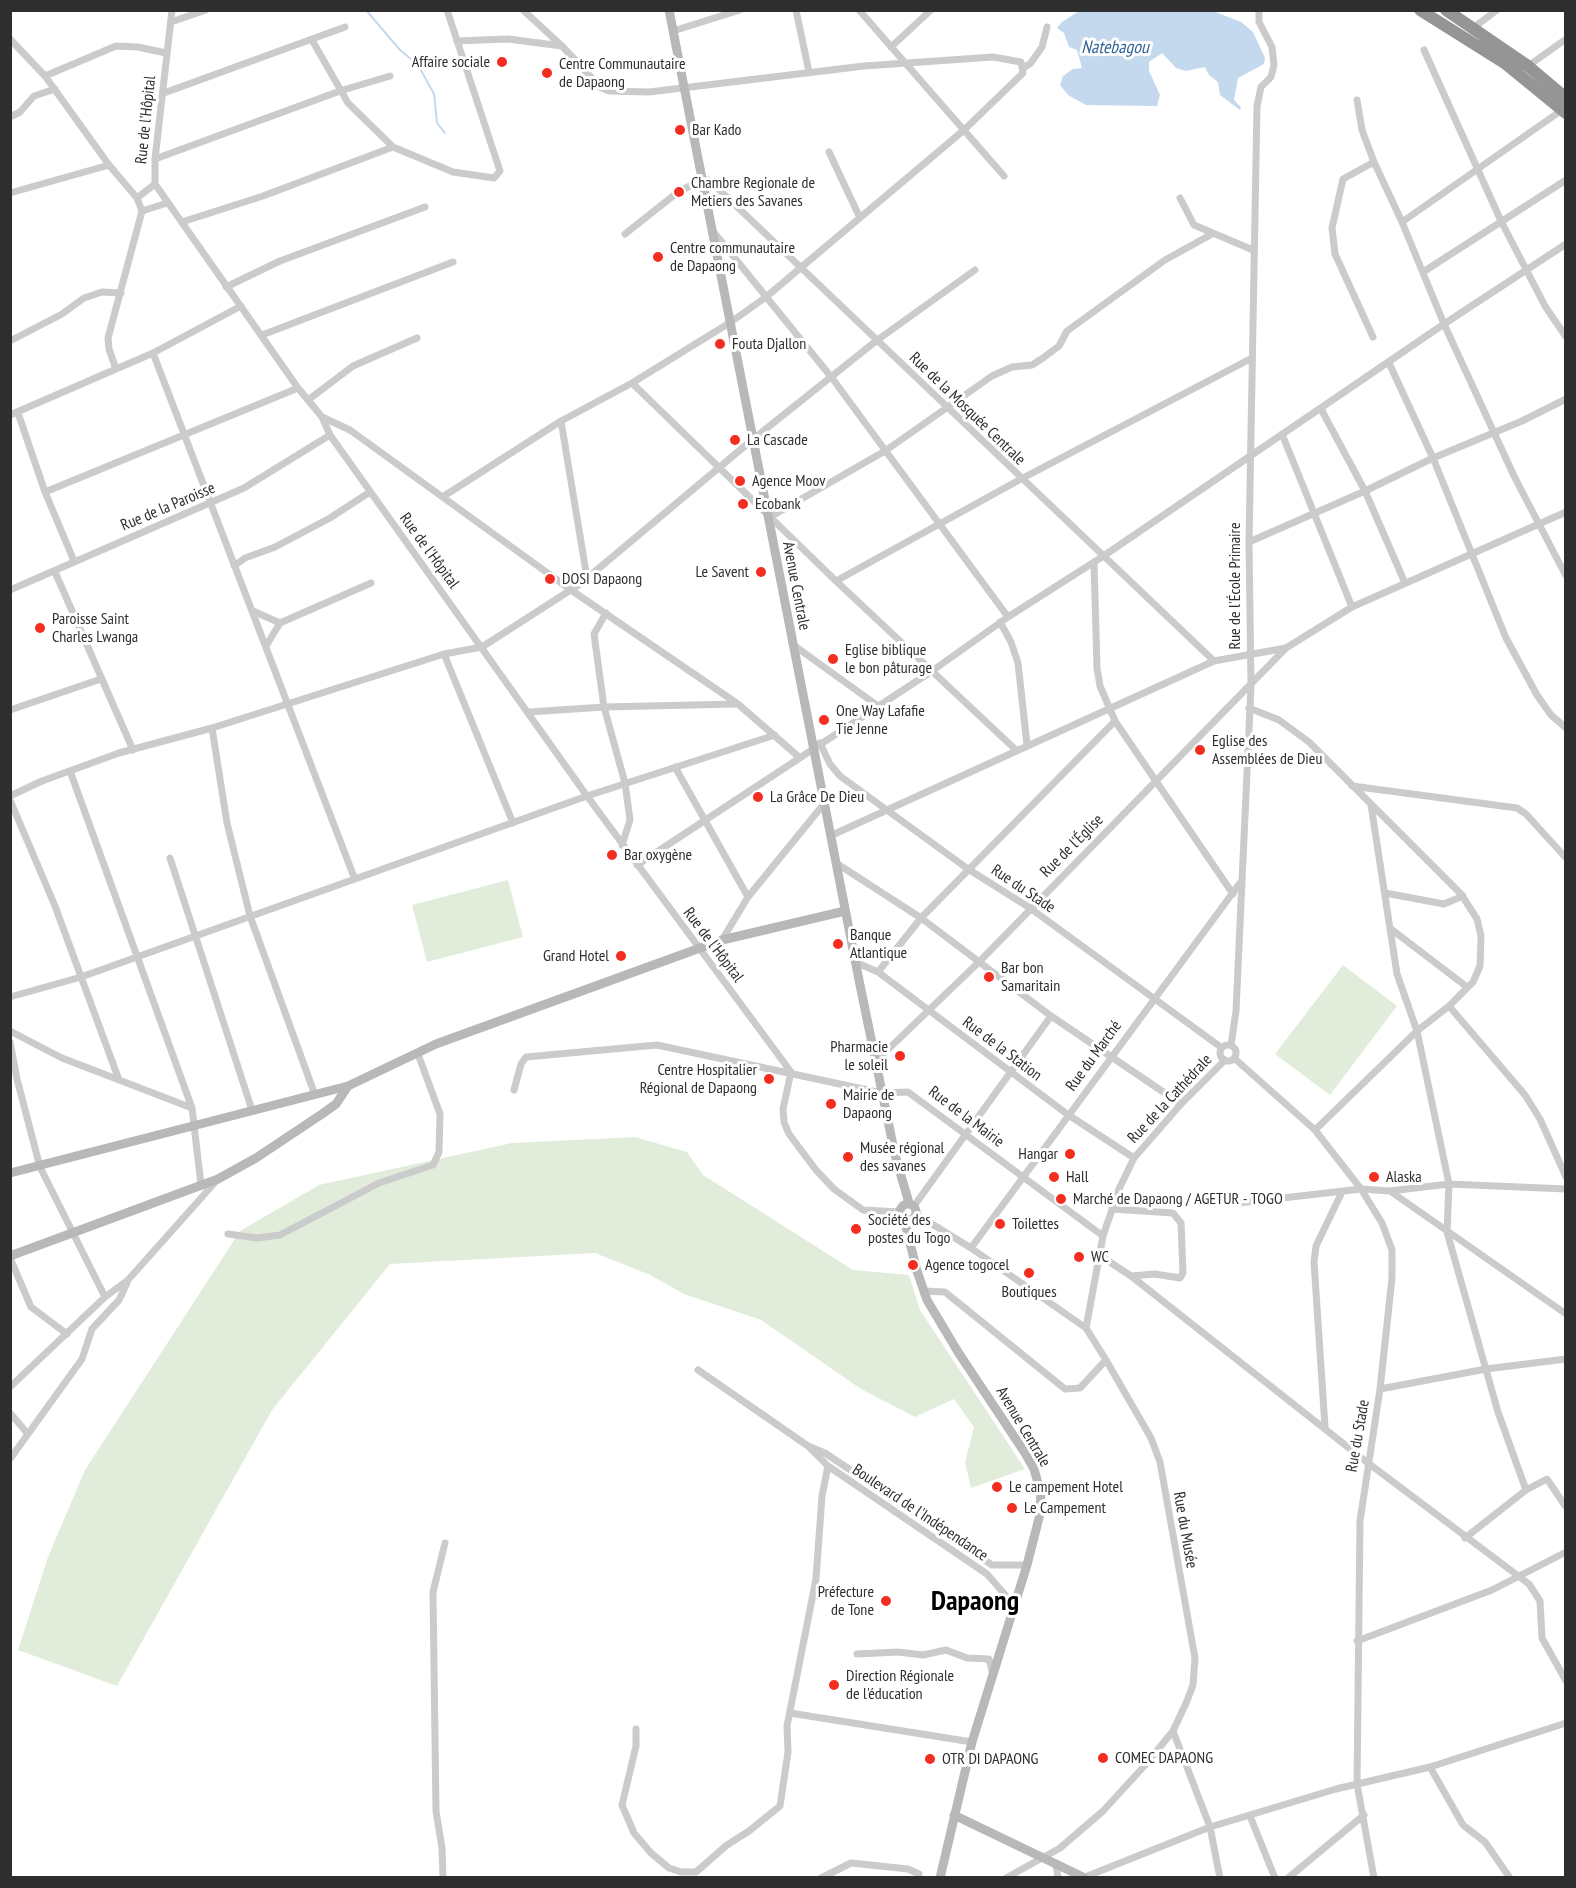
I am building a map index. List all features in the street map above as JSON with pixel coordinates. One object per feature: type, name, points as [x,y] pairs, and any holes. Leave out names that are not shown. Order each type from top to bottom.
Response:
[{"type":"highway","points":[[1420,10],[1478,44],[1564,107]]},
{"type":"highway","points":[[1446,10],[1528,66],[1564,107]]},
{"type":"main road","name":"Avenue Centrale","points":[[669,10],[731,322],[791,644],[816,746],[823,805],[908,1211],[911,1248],[923,1291],[958,1352],[1034,1468],[1040,1484],[1041,1503],[1027,1565],[972,1742],[940,1878]]},
{"type":"main road","points":[[10,1173],[348,1086],[436,1044],[722,940],[845,911]]},
{"type":"main road","points":[[10,1257],[218,1179],[263,1154],[336,1104],[348,1086]]},
{"type":"main road","points":[[954,1815],[1085,1877]]},
{"type":"street","name":"Rue de l'Hôpital","points":[[172,10],[155,159],[155,183],[298,388],[322,417],[330,435],[370,492],[622,845],[791,1072]]},
{"type":"street","points":[[171,22],[206,10]]},
{"type":"street","points":[[312,40],[339,91],[354,110],[393,147],[453,172],[494,178],[500,175],[447,10]]},
{"type":"street","points":[[444,496],[561,421],[632,383],[731,322],[766,297],[963,130],[1021,76],[1023,68],[1021,62],[993,57],[809,72],[648,92],[605,90],[524,10]]},
{"type":"street","points":[[673,31],[740,10]]},
{"type":"street","points":[[796,10],[809,72]]},
{"type":"street","points":[[859,10],[1004,176]]},
{"type":"street","points":[[891,47],[931,10]]},
{"type":"street","name":"Rue de l'École Primaire","points":[[1232,1045],[1236,1011],[1251,686],[1248,656],[1248,542],[1257,106],[1261,87],[1271,77],[1274,65],[1272,47],[1259,22],[1259,10]]},
{"type":"street","points":[[1473,28],[1497,10]]},
{"type":"street","points":[[164,93],[345,27]]},
{"type":"street","points":[[1023,68],[1030,64],[1042,47],[1047,27]]},
{"type":"street","points":[[10,39],[55,89],[109,165],[137,198],[142,211],[108,338],[116,369]]},
{"type":"street","points":[[457,41],[508,39],[562,46]]},
{"type":"street","points":[[1528,66],[1566,39]]},
{"type":"street","points":[[45,76],[116,46],[138,47],[166,53]]},
{"type":"street","points":[[1424,50],[1501,221],[1545,306],[1566,337]]},
{"type":"street","points":[[155,159],[339,91],[390,76]]},
{"type":"street","points":[[10,117],[20,112],[34,96],[55,89]]},
{"type":"street","points":[[1357,100],[1362,130],[1374,162],[1402,222],[1444,324],[1493,434],[1566,576]]},
{"type":"street","points":[[1402,222],[1478,171],[1564,107]]},
{"type":"street","points":[[182,222],[263,196],[393,147]]},
{"type":"street","points":[[829,152],[860,218]]},
{"type":"street","points":[[1373,337],[1335,254],[1332,228],[1343,179],[1374,162]]},
{"type":"street","points":[[10,193],[109,165]]},
{"type":"street","points":[[626,234],[678,192],[702,180]]},
{"type":"street","name":"Rue de la Mosquée Centrale","points":[[702,180],[709,180],[803,267],[876,341],[1214,661]]},
{"type":"street","points":[[1423,272],[1566,180]]},
{"type":"street","points":[[137,198],[155,183]]},
{"type":"street","points":[[1180,198],[1192,223],[1212,234],[1253,250]]},
{"type":"street","points":[[142,211],[167,203]]},
{"type":"street","points":[[226,287],[280,261],[425,207]]},
{"type":"street","points":[[712,230],[832,378],[937,524],[1008,617]]},
{"type":"street","points":[[768,516],[885,451],[946,406],[1004,370],[1014,366],[1032,365],[1059,346],[1068,331],[1165,260],[1212,234]]},
{"type":"street","points":[[637,865],[932,671],[1000,622],[1102,557],[1527,268],[1566,244]]},
{"type":"street","points":[[262,335],[453,262]]},
{"type":"street","points":[[119,1080],[55,906],[10,798],[70,771],[132,750],[212,728],[444,654],[482,647],[587,578],[752,440],[876,341],[975,270]]},
{"type":"street","points":[[10,341],[62,314],[84,298],[102,292],[121,293]]},
{"type":"street","points":[[74,561],[14,414],[153,352],[241,306]]},
{"type":"street","points":[[308,400],[353,366],[417,338]]},
{"type":"street","points":[[153,352],[354,877]]},
{"type":"street","points":[[836,581],[937,524],[1252,358]]},
{"type":"street","points":[[1389,363],[1433,458],[1506,638],[1551,715],[1566,728]]},
{"type":"street","points":[[632,383],[836,581],[1016,750]]},
{"type":"street","points":[[45,492],[298,388]]},
{"type":"street","points":[[1248,542],[1315,514],[1433,458],[1493,434],[1566,399]]},
{"type":"street","points":[[1321,408],[1365,491],[1405,583]]},
{"type":"street","points":[[322,417],[350,430],[571,590],[738,704],[800,758]]},
{"type":"street","points":[[561,421],[587,578]]},
{"type":"street","points":[[1282,434],[1352,608]]},
{"type":"street","name":"Rue de la Paroisse","points":[[10,590],[56,572],[74,561],[250,485],[330,435]]},
{"type":"street","points":[[234,566],[245,558],[275,548],[321,523],[370,492]]},
{"type":"street","points":[[830,836],[1214,661],[1286,648],[1304,634],[1352,608],[1566,512]]},
{"type":"street","points":[[1094,562],[1097,668],[1100,686],[1115,721],[1157,779],[1233,894]]},
{"type":"street","points":[[56,572],[132,750]]},
{"type":"street","points":[[266,646],[280,623],[371,583]]},
{"type":"street","points":[[253,611],[280,623]]},
{"type":"street","points":[[606,613],[594,634],[604,706],[626,783],[630,820],[622,845]]},
{"type":"street","points":[[1000,622],[1011,642],[1018,663],[1027,745]]},
{"type":"street","points":[[791,644],[878,706]]},
{"type":"street","name":"Rue de l'Église","points":[[876,1061],[980,961],[1286,648]]},
{"type":"street","points":[[444,654],[513,823]]},
{"type":"street","points":[[10,710],[101,679]]},
{"type":"street","points":[[529,712],[604,706],[738,704]]},
{"type":"street","points":[[1249,708],[1278,720],[1299,734],[1352,786],[1463,896],[1477,919],[1481,936],[1480,966],[1467,987],[1449,1006],[1417,1031],[1315,1130]]},
{"type":"street","points":[[878,972],[921,918],[1115,721]]},
{"type":"street","points":[[212,728],[229,834],[250,916],[315,1095]]},
{"type":"street","points":[[10,997],[81,977],[354,877],[587,796],[775,735]]},
{"type":"street","name":"Rue du Stade","points":[[816,746],[835,771],[891,810],[968,869],[1030,908],[1222,1047]]},
{"type":"street","points":[[675,767],[748,897]]},
{"type":"street","points":[[70,771],[135,956],[192,1108],[201,1185]]},
{"type":"street","points":[[1352,786],[1517,808],[1526,814],[1566,858]]},
{"type":"street","points":[[722,940],[748,897],[823,805]]},
{"type":"street","points":[[1371,805],[1397,974],[1417,1031],[1449,1184],[1447,1232],[1498,1412],[1526,1490]]},
{"type":"street","points":[[170,858],[252,1110]]},
{"type":"street","points":[[835,863],[921,918],[1051,1016],[1181,1104]]},
{"type":"street","name":"Rue du Marché","points":[[971,1248],[1067,1114],[1233,894],[1241,880]]},
{"type":"street","points":[[1384,893],[1444,904],[1463,896]]},
{"type":"street","points":[[1390,929],[1467,987]]},
{"type":"street","name":"Rue de la Station","points":[[855,962],[878,972],[1067,1114],[1134,1158]]},
{"type":"street","points":[[1449,1006],[1526,1095],[1540,1119],[1566,1177]]},
{"type":"street","points":[[908,1211],[1051,1016]]},
{"type":"street","points":[[10,1031],[62,1058],[192,1108]]},
{"type":"street","points":[[10,1042],[17,1079],[40,1167],[105,1297]]},
{"type":"street","name":"Rue de la Mairie","points":[[514,1089],[521,1064],[526,1057],[657,1045],[882,1093],[903,1091],[912,1094],[1103,1236]]},
{"type":"street","points":[[1232,1045],[1236,1051],[1234,1058],[1224,1060],[1221,1055],[1222,1047],[1232,1045]]},
{"type":"street","points":[[228,1234],[257,1238],[280,1235],[379,1183],[433,1165],[439,1152],[440,1114],[418,1054]]},
{"type":"street","name":"Rue du Stade","points":[[1234,1058],[1315,1130],[1361,1189],[1382,1222],[1392,1250],[1392,1278],[1380,1389],[1360,1510],[1357,1784],[1374,1878]]},
{"type":"street","name":"Rue de la Cathédrale","points":[[1086,1328],[1103,1236],[1134,1158],[1181,1104],[1224,1060]]},
{"type":"street","name":"Rue du Musée","points":[[791,1072],[783,1109],[784,1122],[789,1134],[816,1170],[834,1189],[863,1210],[908,1211],[971,1248],[1086,1328],[1151,1438],[1160,1462],[1194,1658],[1193,1685],[1173,1731],[1103,1811],[1060,1848],[1006,1878]]},
{"type":"street","points":[[10,1387],[105,1297],[128,1280],[218,1179]]},
{"type":"street","points":[[1239,1203],[1361,1189],[1390,1191],[1449,1184],[1566,1189]]},
{"type":"street","points":[[1390,1191],[1566,1314]]},
{"type":"street","points":[[1325,1427],[1314,1262],[1316,1246],[1342,1192]]},
{"type":"street","points":[[1112,1209],[1173,1213],[1181,1223],[1183,1273],[1180,1278],[1155,1274],[1131,1276]]},
{"type":"street","points":[[1099,1255],[1131,1276],[1368,1463],[1529,1584],[1540,1601],[1542,1638],[1566,1681]]},
{"type":"street","points":[[10,1257],[31,1307],[67,1334]]},
{"type":"street","points":[[10,1459],[82,1359],[92,1329],[120,1300],[128,1280]]},
{"type":"street","points":[[923,1291],[945,1292],[1065,1389],[1080,1388],[1106,1360]]},
{"type":"street","points":[[1380,1389],[1486,1369],[1566,1359]]},
{"type":"street","name":"Boulevard de l'Indépendance","points":[[698,1370],[808,1446],[828,1466],[987,1575],[1014,1605]]},
{"type":"street","points":[[10,1413],[28,1434]]},
{"type":"street","name":"Boulevard de l'Indépendance","points":[[808,1446],[825,1453],[992,1566],[1027,1565]]},
{"type":"street","points":[[636,1729],[636,1746],[622,1796],[624,1813],[634,1833],[651,1853],[669,1868],[690,1873],[696,1872],[727,1845],[780,1806],[788,1752],[790,1713],[816,1579],[822,1496],[828,1466]]},
{"type":"street","points":[[1465,1538],[1526,1490],[1547,1479],[1566,1507]]},
{"type":"street","points":[[859,1487],[865,1480]]},
{"type":"street","points":[[442,1878],[442,1848],[436,1811],[433,1592],[445,1543]]},
{"type":"street","points":[[1357,1641],[1492,1590],[1566,1552]]},
{"type":"street","points":[[857,1654],[898,1652],[922,1655],[939,1654],[946,1650],[967,1658],[989,1659],[993,1675]]},
{"type":"street","points":[[790,1713],[972,1742]]},
{"type":"street","points":[[1085,1877],[1210,1827],[1313,1795],[1430,1767],[1566,1722]]},
{"type":"street","points":[[1173,1731],[1210,1827],[1220,1878]]},
{"type":"street","points":[[1430,1767],[1463,1825],[1485,1842],[1510,1878]]},
{"type":"street","points":[[1288,1878],[1364,1815]]},
{"type":"street","points":[[1250,1816],[1275,1878]]},
{"type":"street","points":[[1056,1862],[1059,1878]]},
{"type":"street","points":[[821,1878],[851,1863],[908,1869],[919,1874],[918,1878]]},
{"type":"green space","points":[[508,880],[523,937],[427,962],[412,905]]},
{"type":"green space","points":[[1343,965],[1397,1006],[1330,1095],[1275,1054]]},
{"type":"green space","points":[[635,1137],[687,1152],[703,1175],[853,1270],[909,1275],[920,1310],[1025,1469],[971,1488],[965,1462],[974,1427],[954,1399],[915,1417],[861,1389],[761,1320],[684,1294],[650,1275],[595,1253],[390,1264],[272,1410],[117,1686],[18,1650],[48,1557],[85,1470],[240,1231],[319,1185],[512,1143]]},
{"type":"water","name":"Natebagou","points":[[1079,11],[1213,11],[1241,22],[1253,32],[1265,58],[1264,64],[1238,78],[1234,100],[1241,107],[1240,110],[1220,95],[1218,82],[1209,75],[1205,67],[1186,71],[1176,68],[1162,53],[1149,62],[1149,71],[1160,95],[1157,106],[1086,105],[1068,95],[1060,85],[1063,76],[1073,69],[1082,68],[1077,50],[1069,47],[1064,33],[1057,28]]},
{"type":"waterway","points":[[366,10],[400,50],[418,65],[434,94],[437,123],[445,133]]},
{"type":"place","name":"Affaire sociale","points":[[502,62]]},
{"type":"place","name":"Centre Communautaire de Dapaong","points":[[547,73]]},
{"type":"place","name":"Bar Kado","points":[[680,130]]},
{"type":"place","name":"Chambre Regionale de Metiers des Savanes","points":[[679,192]]},
{"type":"place","name":"Centre communautaire de Dapaong","points":[[658,257]]},
{"type":"place","name":"Fouta Djallon","points":[[720,344]]},
{"type":"place","name":"La Cascade","points":[[735,440]]},
{"type":"place","name":"Agence Moov","points":[[740,481]]},
{"type":"place","name":"Ecobank","points":[[743,504]]},
{"type":"place","name":"Le Savent","points":[[761,572]]},
{"type":"place","name":"DOSI Dapaong","points":[[550,579]]},
{"type":"place","name":"Paroisse Saint Charles Lwanga","points":[[40,628]]},
{"type":"place","name":"Eglise biblique le bon pâturage","points":[[833,659]]},
{"type":"place","name":"One Way Lafafie Tie Jenne","points":[[824,720]]},
{"type":"place","name":"Eglise des Assemblées de Dieu","points":[[1200,750]]},
{"type":"place","name":"La Grâce De Dieu","points":[[758,797]]},
{"type":"place","name":"Bar oxygène","points":[[612,855]]},
{"type":"place","name":"Banque Atlantique","points":[[838,944]]},
{"type":"place","name":"Grand Hotel","points":[[621,956]]},
{"type":"place","name":"Bar bon Samaritain","points":[[989,977]]},
{"type":"place","name":"Pharmacie le soleil","points":[[900,1056]]},
{"type":"place","name":"Centre Hospitalier Régional de Dapaong","points":[[769,1079]]},
{"type":"place","name":"Mairie de Dapaong","points":[[831,1104]]},
{"type":"place","name":"Hangar","points":[[1070,1154]]},
{"type":"place","name":"Musée régional des savanes","points":[[848,1157]]},
{"type":"place","name":"Hall","points":[[1054,1177]]},
{"type":"place","name":"Alaska","points":[[1374,1177]]},
{"type":"place","name":"Marché de Dapaong / AGETUR - TOGO","points":[[1061,1199]]},
{"type":"place","name":"Toilettes","points":[[1000,1224]]},
{"type":"place","name":"Société des postes du Togo","points":[[856,1229]]},
{"type":"place","name":"WC","points":[[1079,1257]]},
{"type":"place","name":"Agence togocel","points":[[913,1265]]},
{"type":"place","name":"Boutiques","points":[[1029,1273]]},
{"type":"place","name":"Le campement Hotel","points":[[997,1487]]},
{"type":"place","name":"Le Campement","points":[[1012,1508]]},
{"type":"place","name":"Préfecture de Tone","points":[[886,1601]]},
{"type":"place","name":"Direction Régionale de l'éducation","points":[[834,1685]]},
{"type":"place","name":"COMEC DAPAONG","points":[[1103,1758]]},
{"type":"place","name":"OTR DI DAPAONG","points":[[930,1759]]},
{"type":"district","name":"Dapaong","points":[[975,1602]]}]
